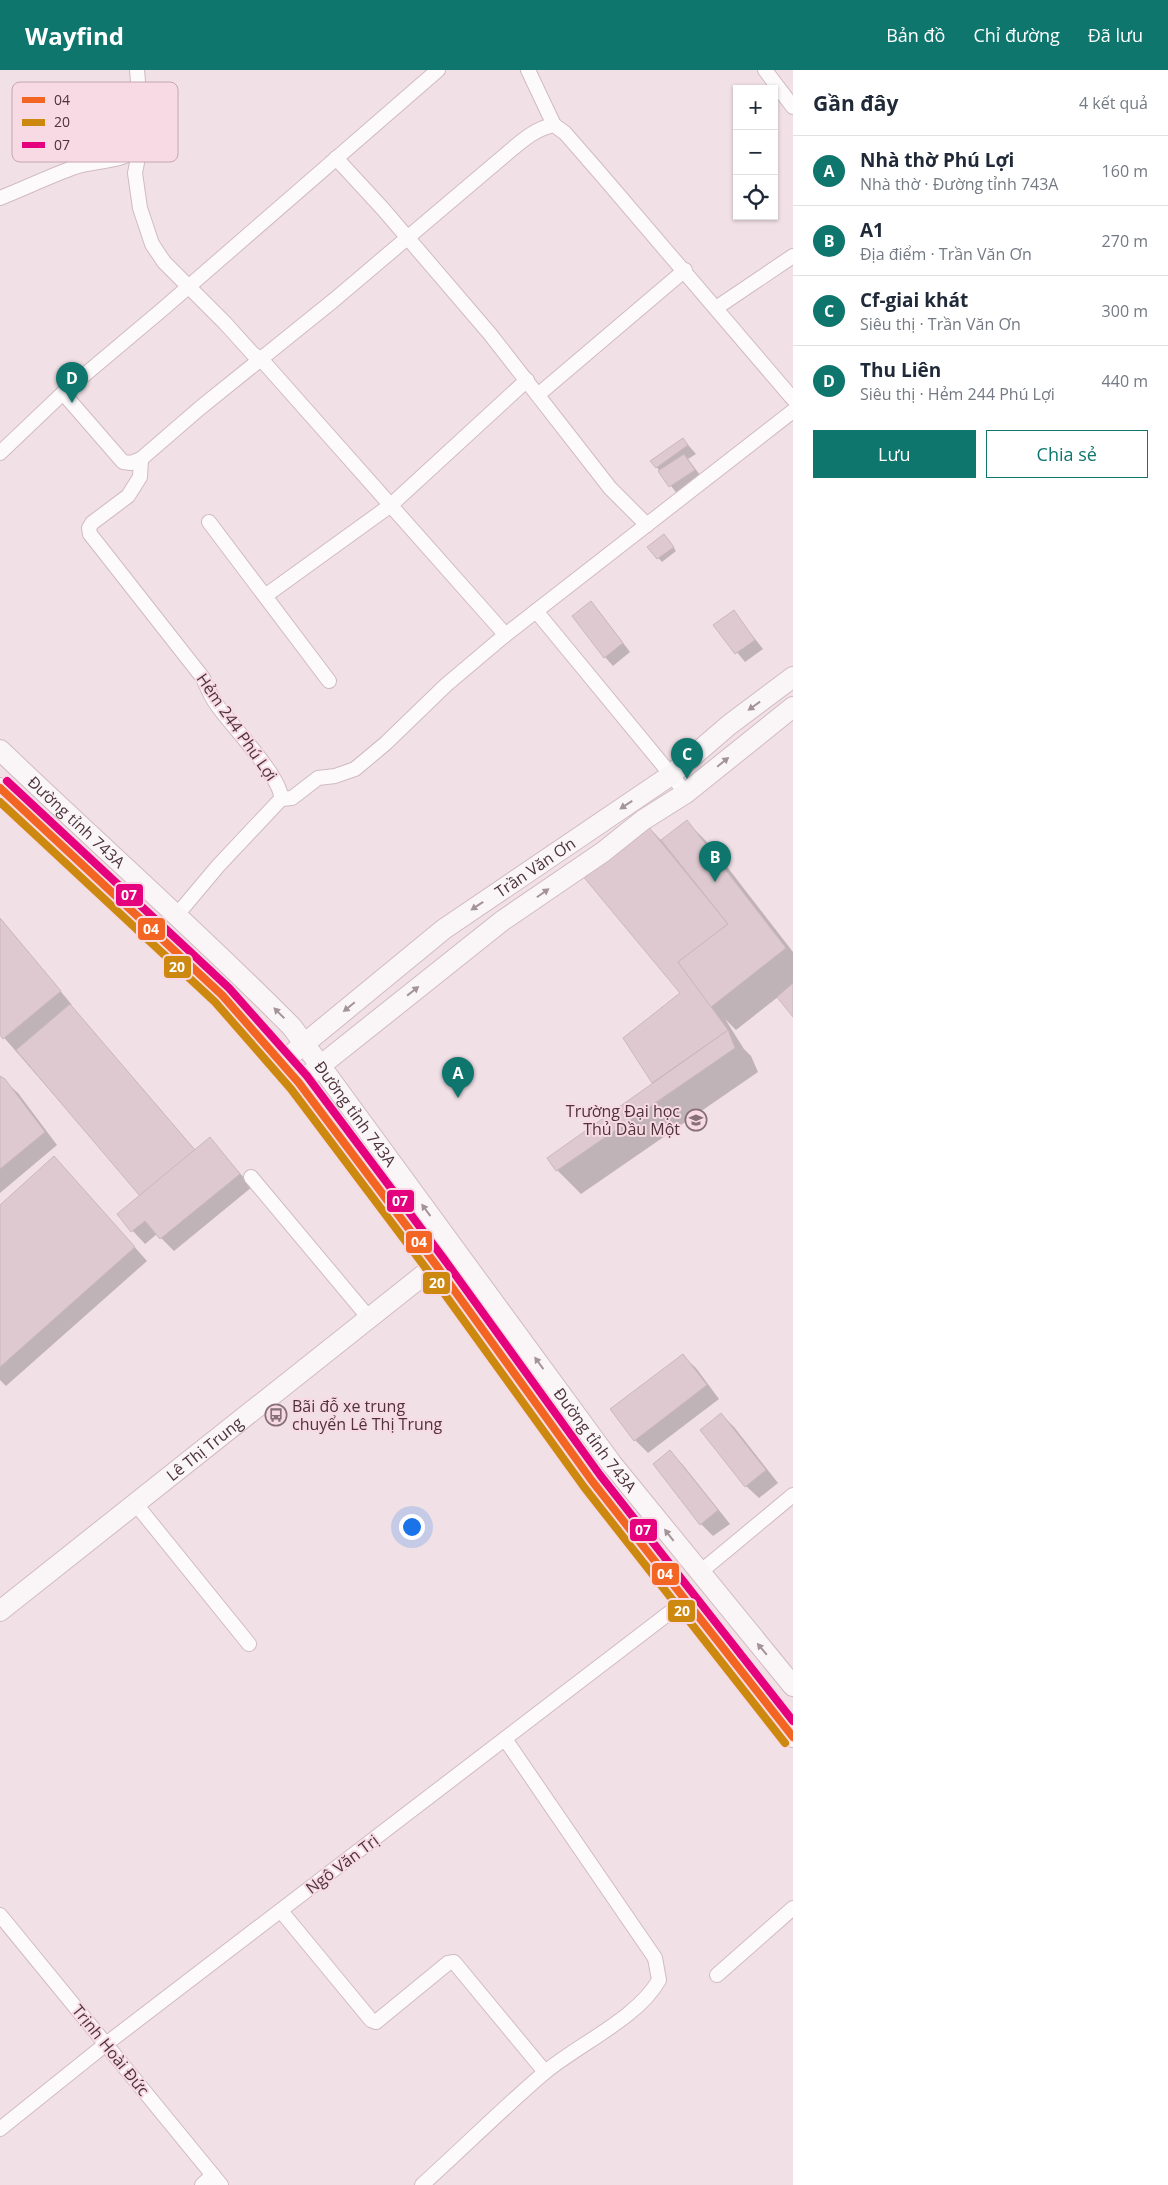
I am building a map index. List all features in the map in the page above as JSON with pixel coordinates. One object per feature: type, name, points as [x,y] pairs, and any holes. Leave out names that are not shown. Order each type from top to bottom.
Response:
[{"type":"main road","name":"Trần Văn Ơn","points":[[281,1063],[444,929],[671,776],[741,716],[793,676]]},
{"type":"main road","name":"Trần Văn Ơn","points":[[299,1083],[502,921],[603,852],[643,820],[686,792],[793,707]]},
{"type":"main road","name":"Đường tỉnh 743A","points":[[3,758],[176,916],[292,1027],[612,1464],[793,1686]]},
{"type":"main road","name":"Đường tỉnh 743A","points":[[0,788],[222,995],[299,1083],[436,1265],[592,1480],[793,1737]]},
{"type":"main road","name":"Lê Thị Trung","points":[[0,1611],[436,1265]]},
{"type":"street","points":[[0,453],[63,393],[438,70]]},
{"type":"street","points":[[528,70],[554,125],[565,133],[685,270],[793,399]]},
{"type":"street","points":[[765,70],[793,107]]},
{"type":"street","points":[[63,393],[123,462],[131,463],[141,459],[530,134],[545,126],[554,125]]},
{"type":"street","points":[[336,158],[383,209],[527,380],[610,488],[647,525]]},
{"type":"street","points":[[0,198],[76,167],[102,162]]},
{"type":"street","points":[[137,162],[135,173],[140,208],[152,244],[164,262],[253,354],[261,358],[503,632],[504,636]]},
{"type":"street","points":[[716,308],[793,256]]},
{"type":"street","points":[[538,394],[685,270]]},
{"type":"street","points":[[265,596],[391,506],[527,380]]},
{"type":"street","points":[[281,799],[292,798],[318,778],[335,776],[354,769],[386,743],[446,685],[504,636],[793,411]]},
{"type":"street","name":"Hẻm 244 Phú Lợi","points":[[141,459],[140,477],[131,492],[92,523],[89,528],[90,534],[202,678],[215,702],[273,776],[282,792],[281,799],[218,866],[176,916]]},
{"type":"street","points":[[209,522],[329,681]]},
{"type":"street","points":[[536,611],[686,792]]},
{"type":"street","points":[[251,1177],[368,1318]]},
{"type":"street","name":"Lê Thị Trung","points":[[436,1265],[455,1249]]},
{"type":"street","points":[[699,1573],[793,1495]]},
{"type":"street","points":[[136,1503],[249,1644]]},
{"type":"street","name":"Ngô Văn Trị","points":[[0,2129],[106,2044],[686,1600]]},
{"type":"street","points":[[422,2185],[545,2072],[611,2027],[643,2000],[654,1989],[659,1980],[655,1958],[505,1739]]},
{"type":"street","points":[[718,1975],[793,1908]]},
{"type":"street","points":[[280,1911],[372,2020],[376,2022],[448,1963],[454,1962],[545,2072]]},
{"type":"street","name":"Trịnh Hoài Đức","points":[[0,1915],[217,2180]]},
{"type":"street","points":[[202,2185],[217,2180]]},
{"type":"building","points":[[683,438],[688,445],[656,468],[650,461]]},
{"type":"building","points":[[684,454],[695,470],[669,487],[658,471]]},
{"type":"building","points":[[664,534],[674,547],[657,559],[647,547]]},
{"type":"building","points":[[591,601],[623,643],[604,658],[572,616]]},
{"type":"building","points":[[734,610],[755,640],[735,654],[713,625]]},
{"type":"building","points":[[643,820],[728,924],[678,962],[728,1030],[652,1083],[623,1038],[680,993],[577,869]]},
{"type":"building","points":[[687,820],[786,948],[711,1007],[678,962],[728,924],[661,840]]},
{"type":"building","points":[[0,918],[61,991],[3,1039],[0,1035]]},
{"type":"building","points":[[793,983],[793,1017],[777,997]]},
{"type":"building","points":[[70,1004],[195,1150],[140,1196],[16,1050]]},
{"type":"building","points":[[728,1030],[735,1048],[556,1171],[547,1158]]},
{"type":"building","points":[[0,1076],[5,1079],[45,1132],[0,1169]]},
{"type":"building","points":[[210,1137],[240,1174],[160,1239],[145,1221],[131,1232],[117,1214]]},
{"type":"building","points":[[54,1156],[135,1247],[0,1367],[0,1205]]},
{"type":"building","points":[[683,1354],[707,1385],[634,1441],[610,1409]]},
{"type":"building","points":[[721,1413],[766,1470],[745,1487],[700,1430]]},
{"type":"building","points":[[670,1450],[718,1510],[700,1525],[653,1464]]},
{"type":"transit line","name":"07","points":[[7,781],[229,988],[307,1076],[444,1259],[600,1475],[793,1721]]},
{"type":"transit line","name":"04","points":[[0,788],[222,995],[299,1083],[436,1265],[592,1481],[793,1737]]},
{"type":"transit line","name":"20","points":[[0,802],[215,1002],[291,1089],[428,1271],[584,1487],[785,1743]]},
{"type":"place","name":"Thu Liên","points":[[72,403]]},
{"type":"place","name":"Cf-giai khát","points":[[687,779]]},
{"type":"place","name":"A1","points":[[715,882]]},
{"type":"place","name":"Nhà thờ Phú Lợi","points":[[458,1098]]},
{"type":"place","name":"Trường Đại học Thủ Dầu Một","points":[[696,1120]]},
{"type":"place","name":"Bãi đỗ xe trung chuyển Lê Thị Trung","points":[[276,1415]]}]
